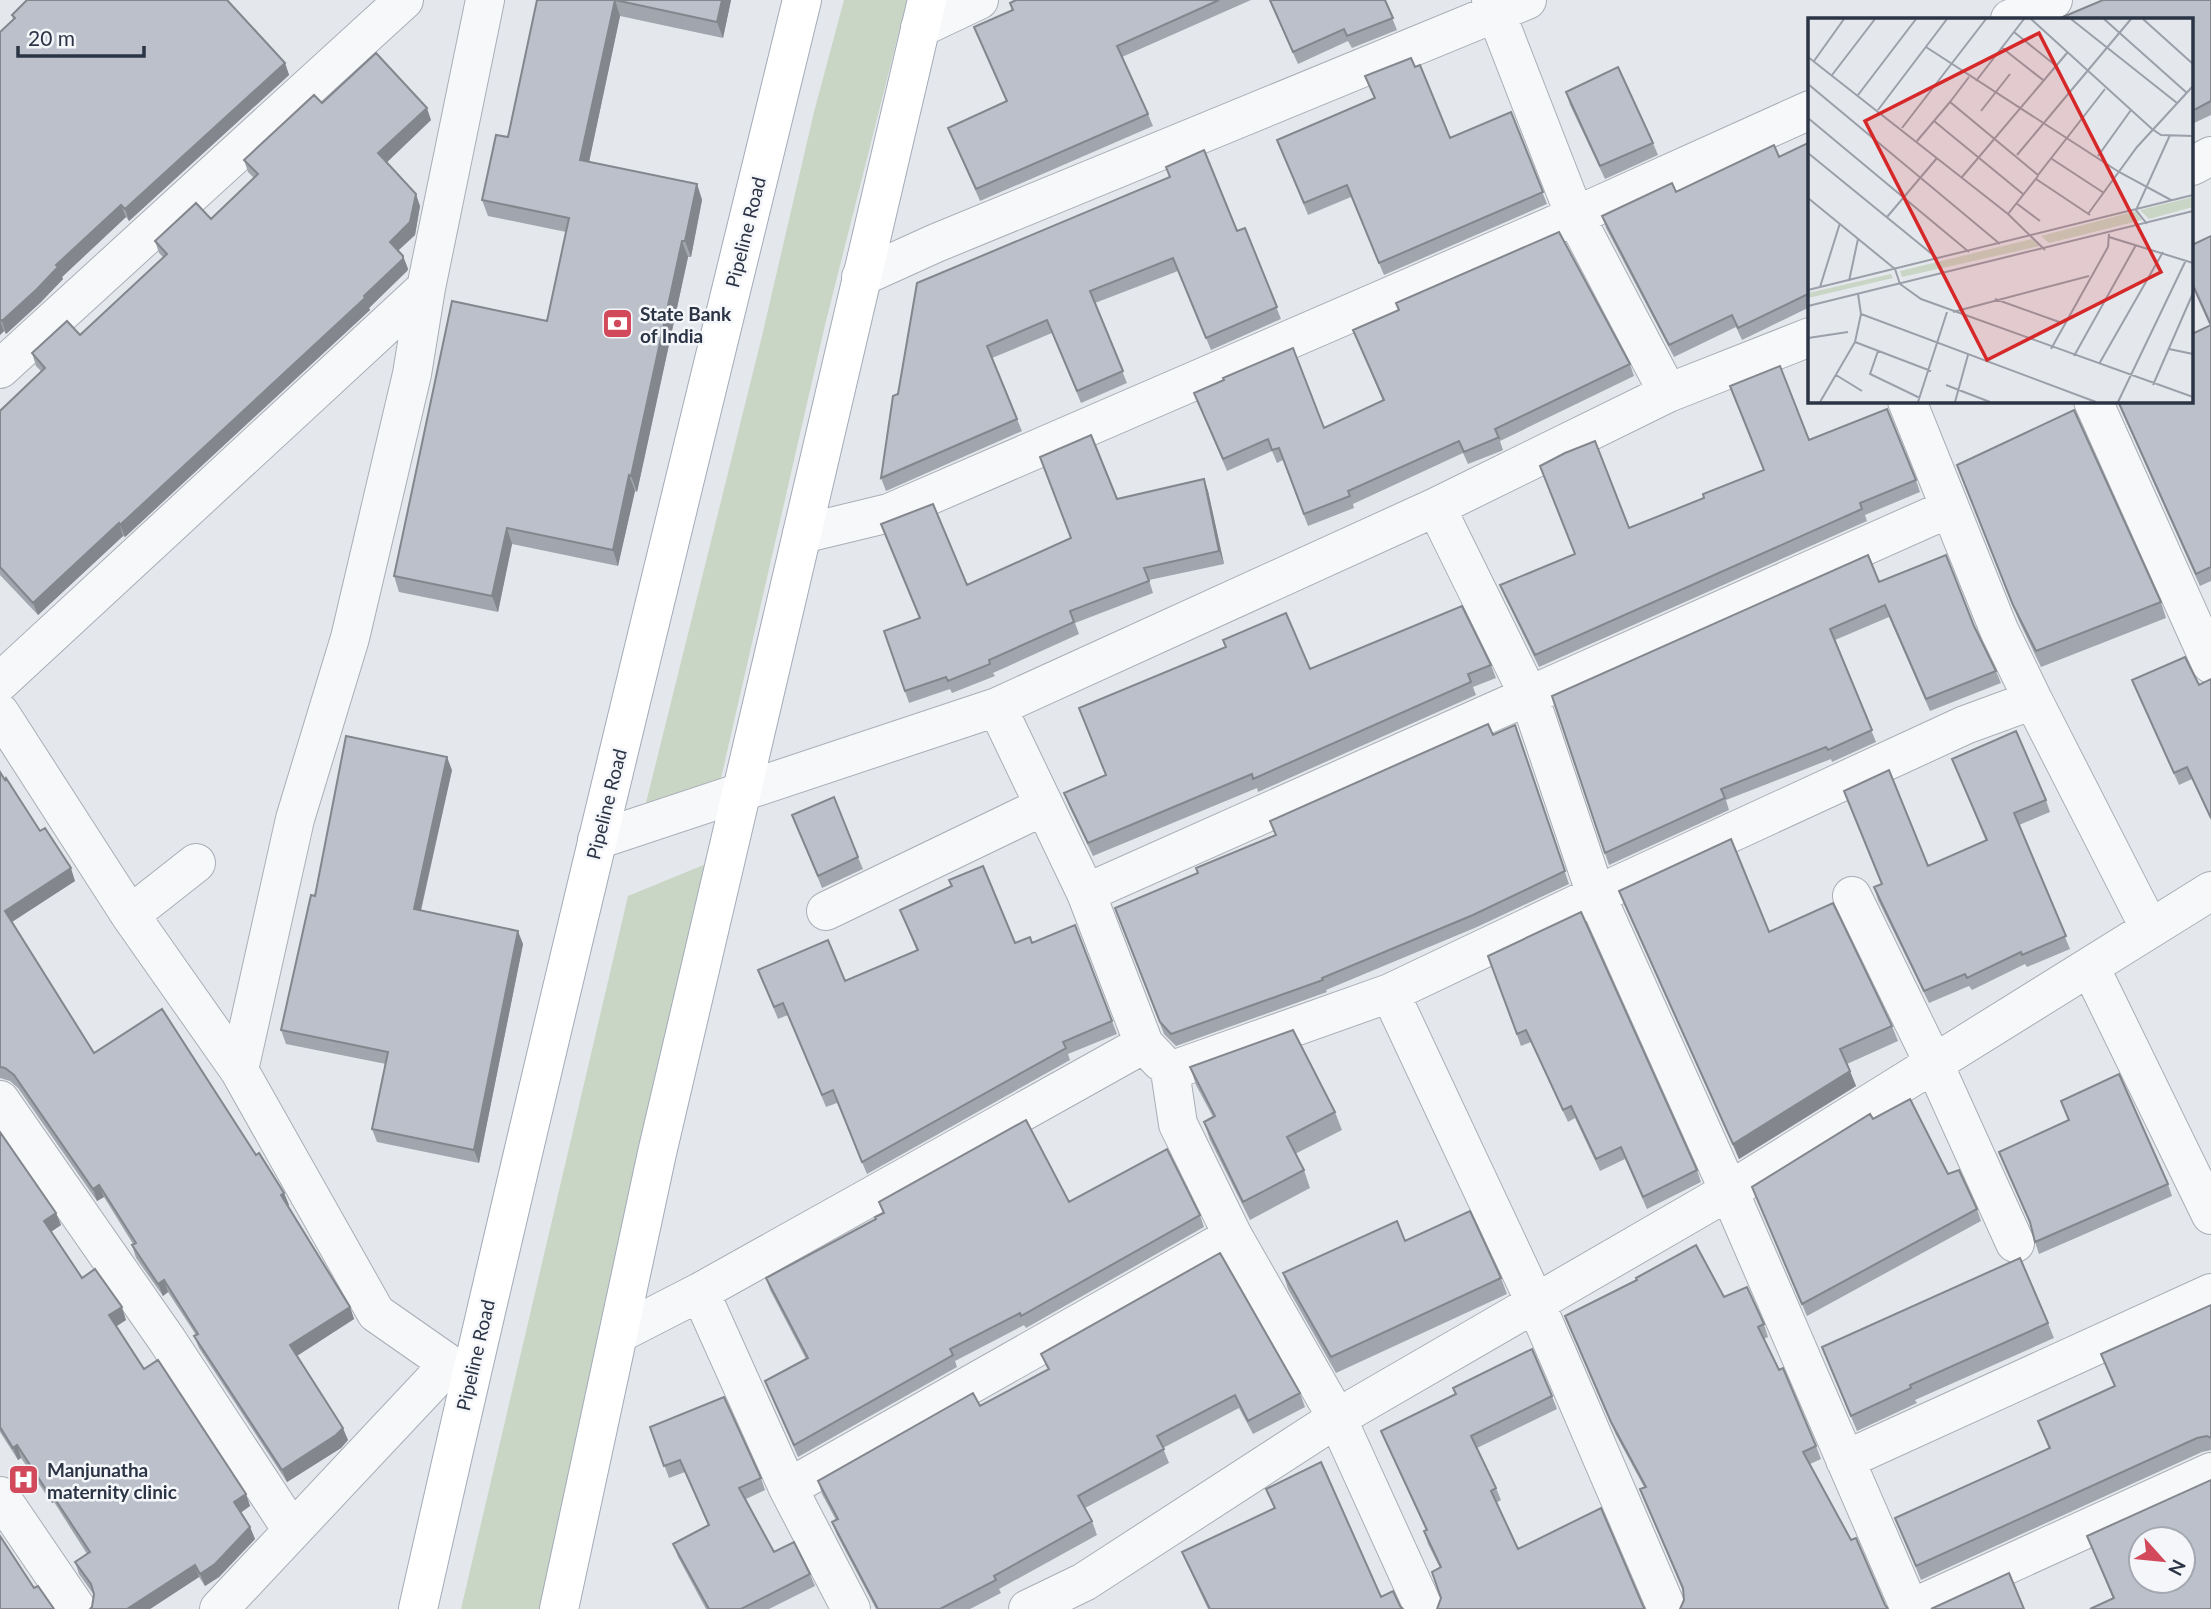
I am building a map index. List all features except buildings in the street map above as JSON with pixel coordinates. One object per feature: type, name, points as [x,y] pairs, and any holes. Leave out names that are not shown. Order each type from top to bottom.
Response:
[{"type":"main road","name":"Pipeline Road","points":[[418,1609],[460,1367],[597,840],[802,0]]},
{"type":"main road","points":[[559,1609],[660,1140],[924,14]]},
{"type":"street","points":[[0,369],[404,0]]},
{"type":"street","points":[[239,1070],[295,819],[353,625],[412,374],[426,288],[485,0]]},
{"type":"street","points":[[924,14],[979,0]]},
{"type":"street","points":[[2012,18],[2053,0]]},
{"type":"street","points":[[861,277],[1505,4],[1575,216],[1668,393]]},
{"type":"street","points":[[802,534],[889,513],[1575,216],[1808,111]]},
{"type":"street","points":[[2194,165],[2211,156]]},
{"type":"street","points":[[0,682],[426,288]]},
{"type":"street","points":[[597,840],[997,707],[1436,507],[1668,393],[1808,338]]},
{"type":"street","points":[[1907,402],[1999,630],[2150,929]]},
{"type":"street","points":[[2093,402],[2211,664]]},
{"type":"street","points":[[1436,507],[1529,696],[1596,895],[1729,1191],[1910,1609],[2211,1472]]},
{"type":"street","points":[[1086,893],[1950,508]]},
{"type":"street","points":[[1170,1071],[1390,993],[1965,725],[2033,700]]},
{"type":"street","points":[[997,707],[1086,893],[1144,1044],[1170,1071],[1178,1124],[1233,1236],[1337,1418],[1424,1609]]},
{"type":"street","points":[[0,713],[130,915],[239,1070],[376,1313],[460,1367],[292,1530],[219,1609]]},
{"type":"street","points":[[826,911],[1044,806]]},
{"type":"street","points":[[130,915],[196,863]]},
{"type":"street","points":[[1028,1609],[1091,1595],[1337,1418],[1729,1191],[2211,891]]},
{"type":"street","points":[[1852,896],[1934,1064],[2015,1244]]},
{"type":"street","points":[[2090,967],[2211,1215]]},
{"type":"street","points":[[1390,993],[1535,1302],[1667,1609]]},
{"type":"street","points":[[620,1333],[700,1292],[1144,1044]]},
{"type":"street","points":[[0,1100],[167,1340],[292,1530]]},
{"type":"street","points":[[788,1488],[1233,1236]]},
{"type":"street","points":[[700,1292],[788,1488],[851,1609]]},
{"type":"street","points":[[1845,1460],[2211,1293]]},
{"type":"street","points":[[0,1496],[77,1609]]},
{"type":"green space","points":[[844,0],[907,0],[825,325],[719,787],[642,819],[762,336],[814,112]]},
{"type":"green space","points":[[706,864],[548,1609],[461,1609],[628,896]]},
{"type":"place","name":"State Bank of India","points":[[617,324]]},
{"type":"place","name":"Manjunatha maternity clinic","points":[[24,1480]]}]
